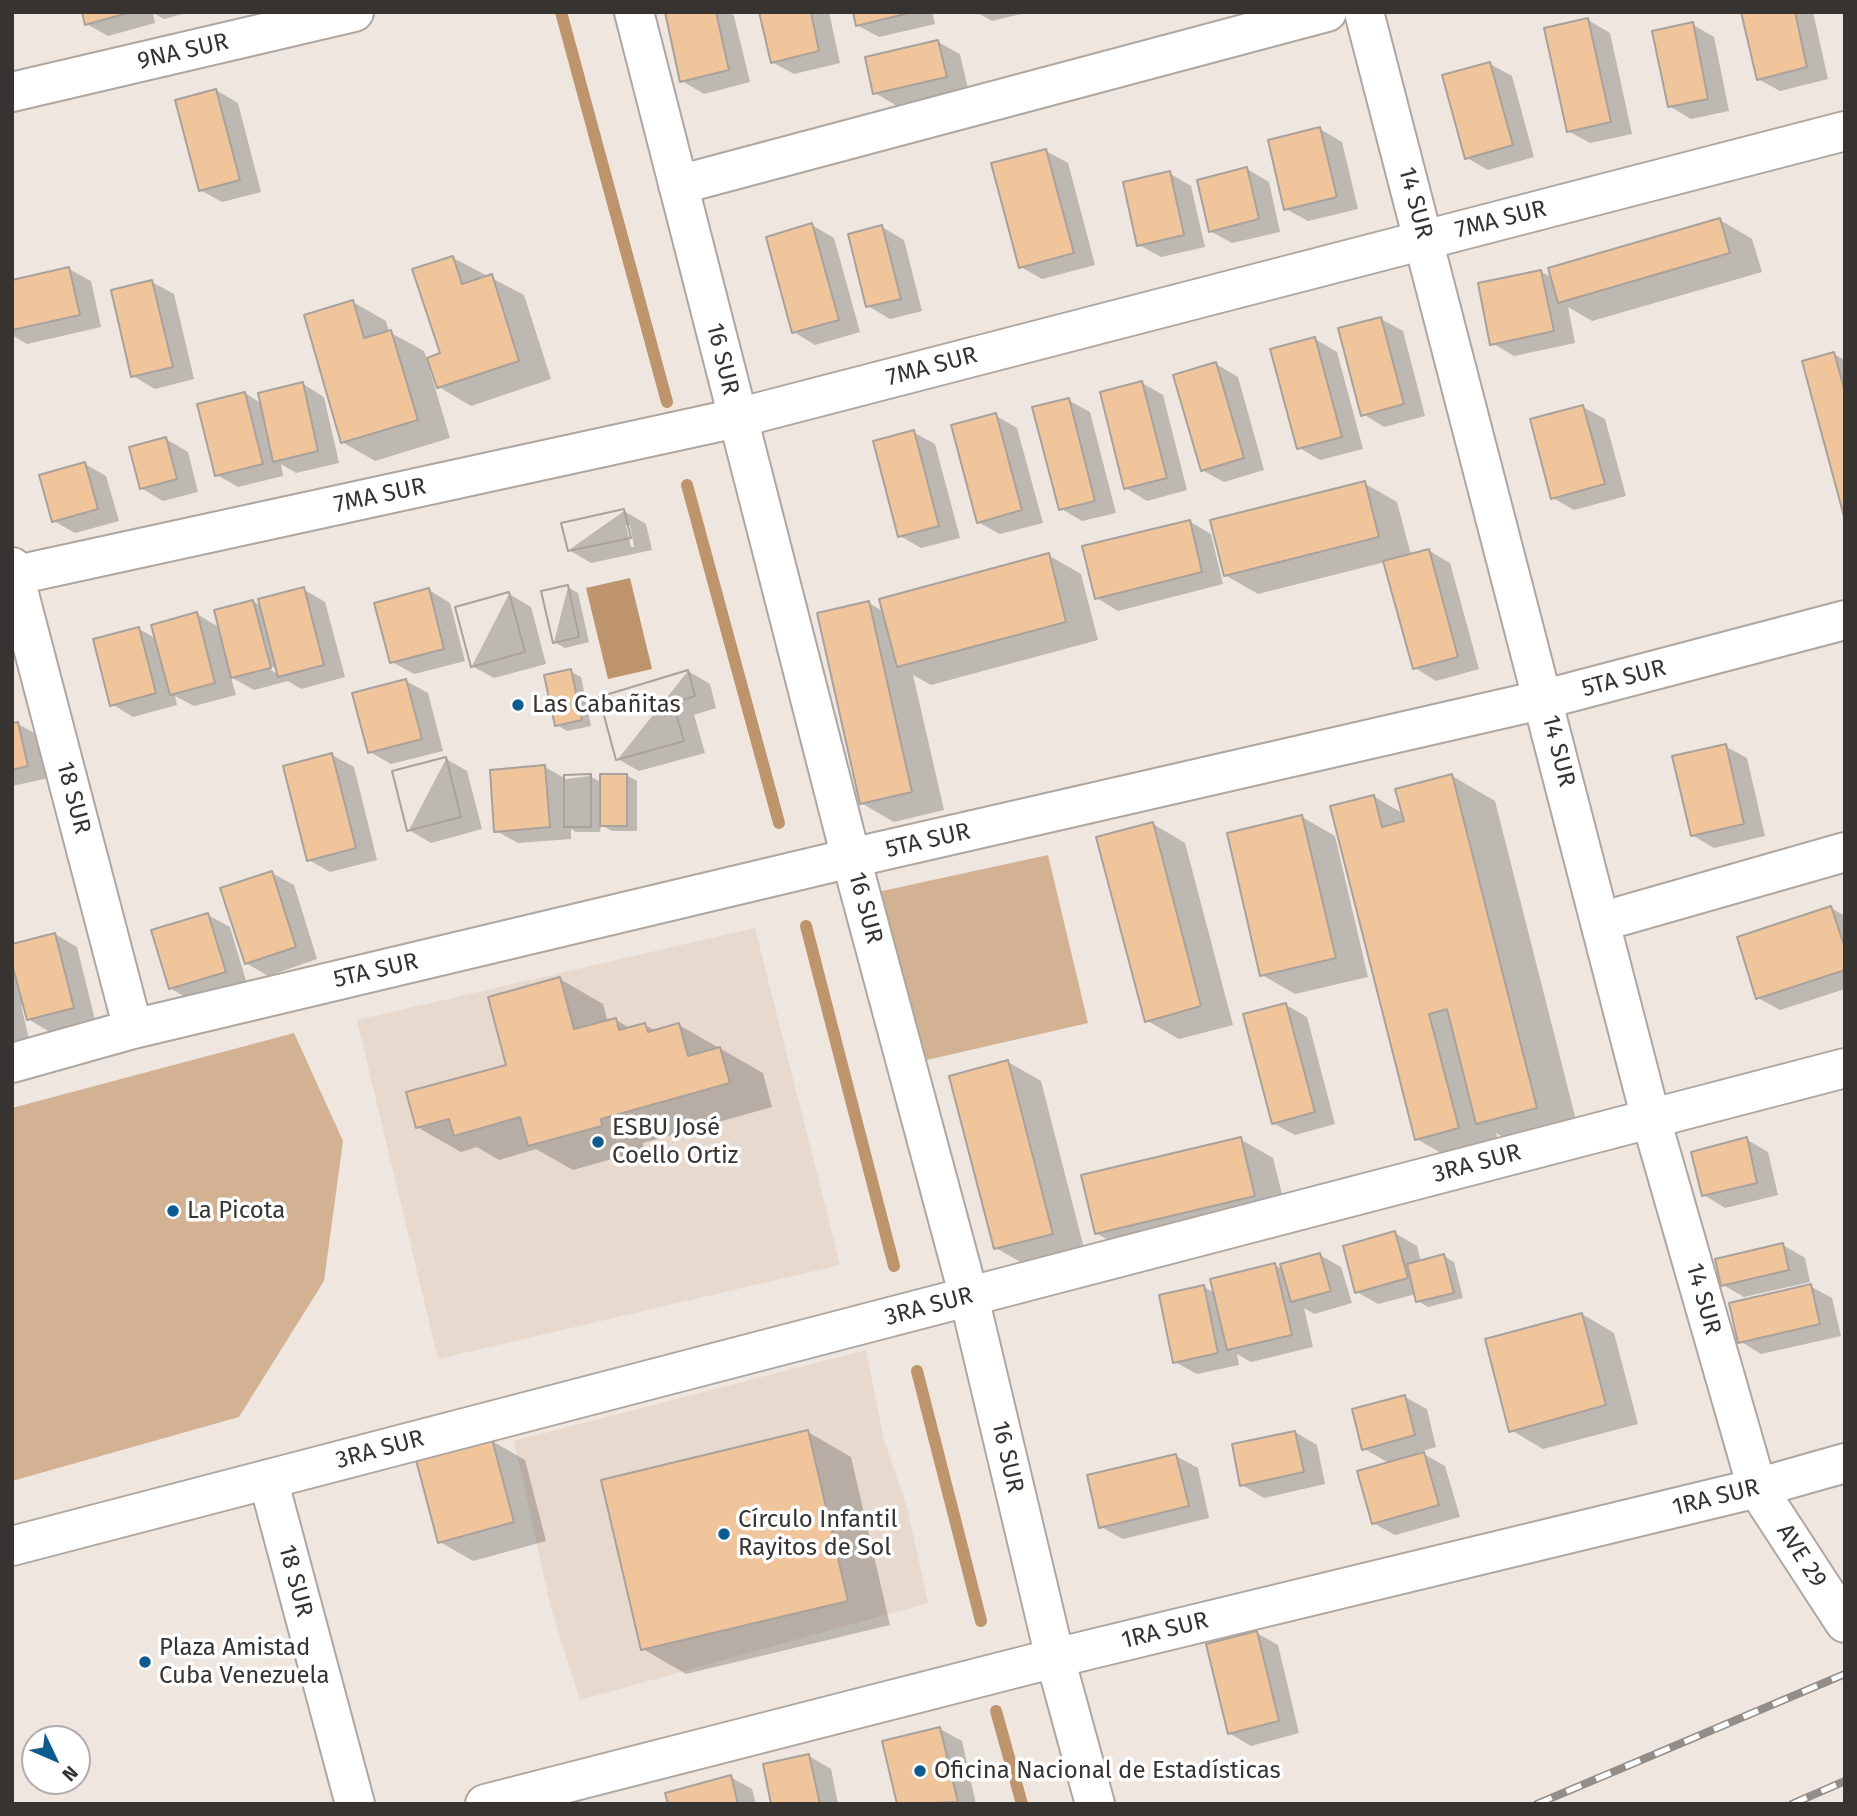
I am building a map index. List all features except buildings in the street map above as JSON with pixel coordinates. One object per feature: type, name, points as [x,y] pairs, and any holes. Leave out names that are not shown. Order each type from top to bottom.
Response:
[{"type":"street","name":"9NA SUR","points":[[12,92],[354,12]]},
{"type":"street","name":"16 SUR","points":[[634,12],[851,858],[969,1297],[1055,1658],[1095,1804]]},
{"type":"street","points":[[678,185],[1327,12]]},
{"type":"street","name":"14 SUR","points":[[1364,12],[1545,699],[1651,1119],[1757,1488]]},
{"type":"street","name":"7MA SUR","points":[[13,573],[737,418],[1845,131]]},
{"type":"street","name":"18 SUR","points":[[13,573],[133,1029]]},
{"type":"street","name":"5TA SUR","points":[[12,1063],[133,1029],[851,858],[1545,699],[1845,620]]},
{"type":"street","points":[[1600,922],[1845,852]]},
{"type":"street","name":"3RA SUR","points":[[12,1546],[1845,1068]]},
{"type":"street","name":"1RA SUR","points":[[485,1804],[1055,1658],[1757,1488],[1845,1463]]},
{"type":"street","name":"18 SUR","points":[[268,1479],[355,1804]]},
{"type":"street","name":"AVE 29","points":[[1757,1488],[1844,1622]]},
{"type":"shaded area","points":[[630,578],[652,669],[608,679],[586,588]]},
{"type":"shaded area","points":[[1048,855],[1088,1023],[918,1062],[873,893]]},
{"type":"shaded area","name":"ESBU José Coello Ortiz","points":[[755,928],[840,1265],[438,1359],[357,1020]]},
{"type":"shaded area","name":"La Picota","points":[[294,1033],[343,1141],[324,1281],[239,1417],[12,1481],[12,1108]]},
{"type":"shaded area","name":"Círculo Infantil Rayitos de Sol","points":[[866,1350],[884,1440],[908,1511],[928,1603],[580,1700],[551,1608],[514,1441]]},
{"type":"waterway","points":[[561,12],[667,402]]},
{"type":"waterway","points":[[687,485],[779,823]]},
{"type":"waterway","points":[[806,926],[894,1266]]},
{"type":"waterway","points":[[917,1371],[981,1621]]},
{"type":"waterway","points":[[996,1711],[1022,1804]]},
{"type":"railway","points":[[1537,1804],[1845,1674]]},
{"type":"railway","points":[[1792,1804],[1845,1781]]},
{"type":"place","name":"Las Cabañitas","points":[[518,705]]},
{"type":"place","name":"ESBU José Coello Ortiz","points":[[598,1142]]},
{"type":"place","name":"La Picota","points":[[173,1211]]},
{"type":"place","name":"Círculo Infantil Rayitos de Sol","points":[[724,1534]]},
{"type":"place","name":"Plaza Amistad Cuba Venezuela","points":[[145,1662]]},
{"type":"place","name":"Oficina Nacional de Estadísticas","points":[[920,1771]]}]
